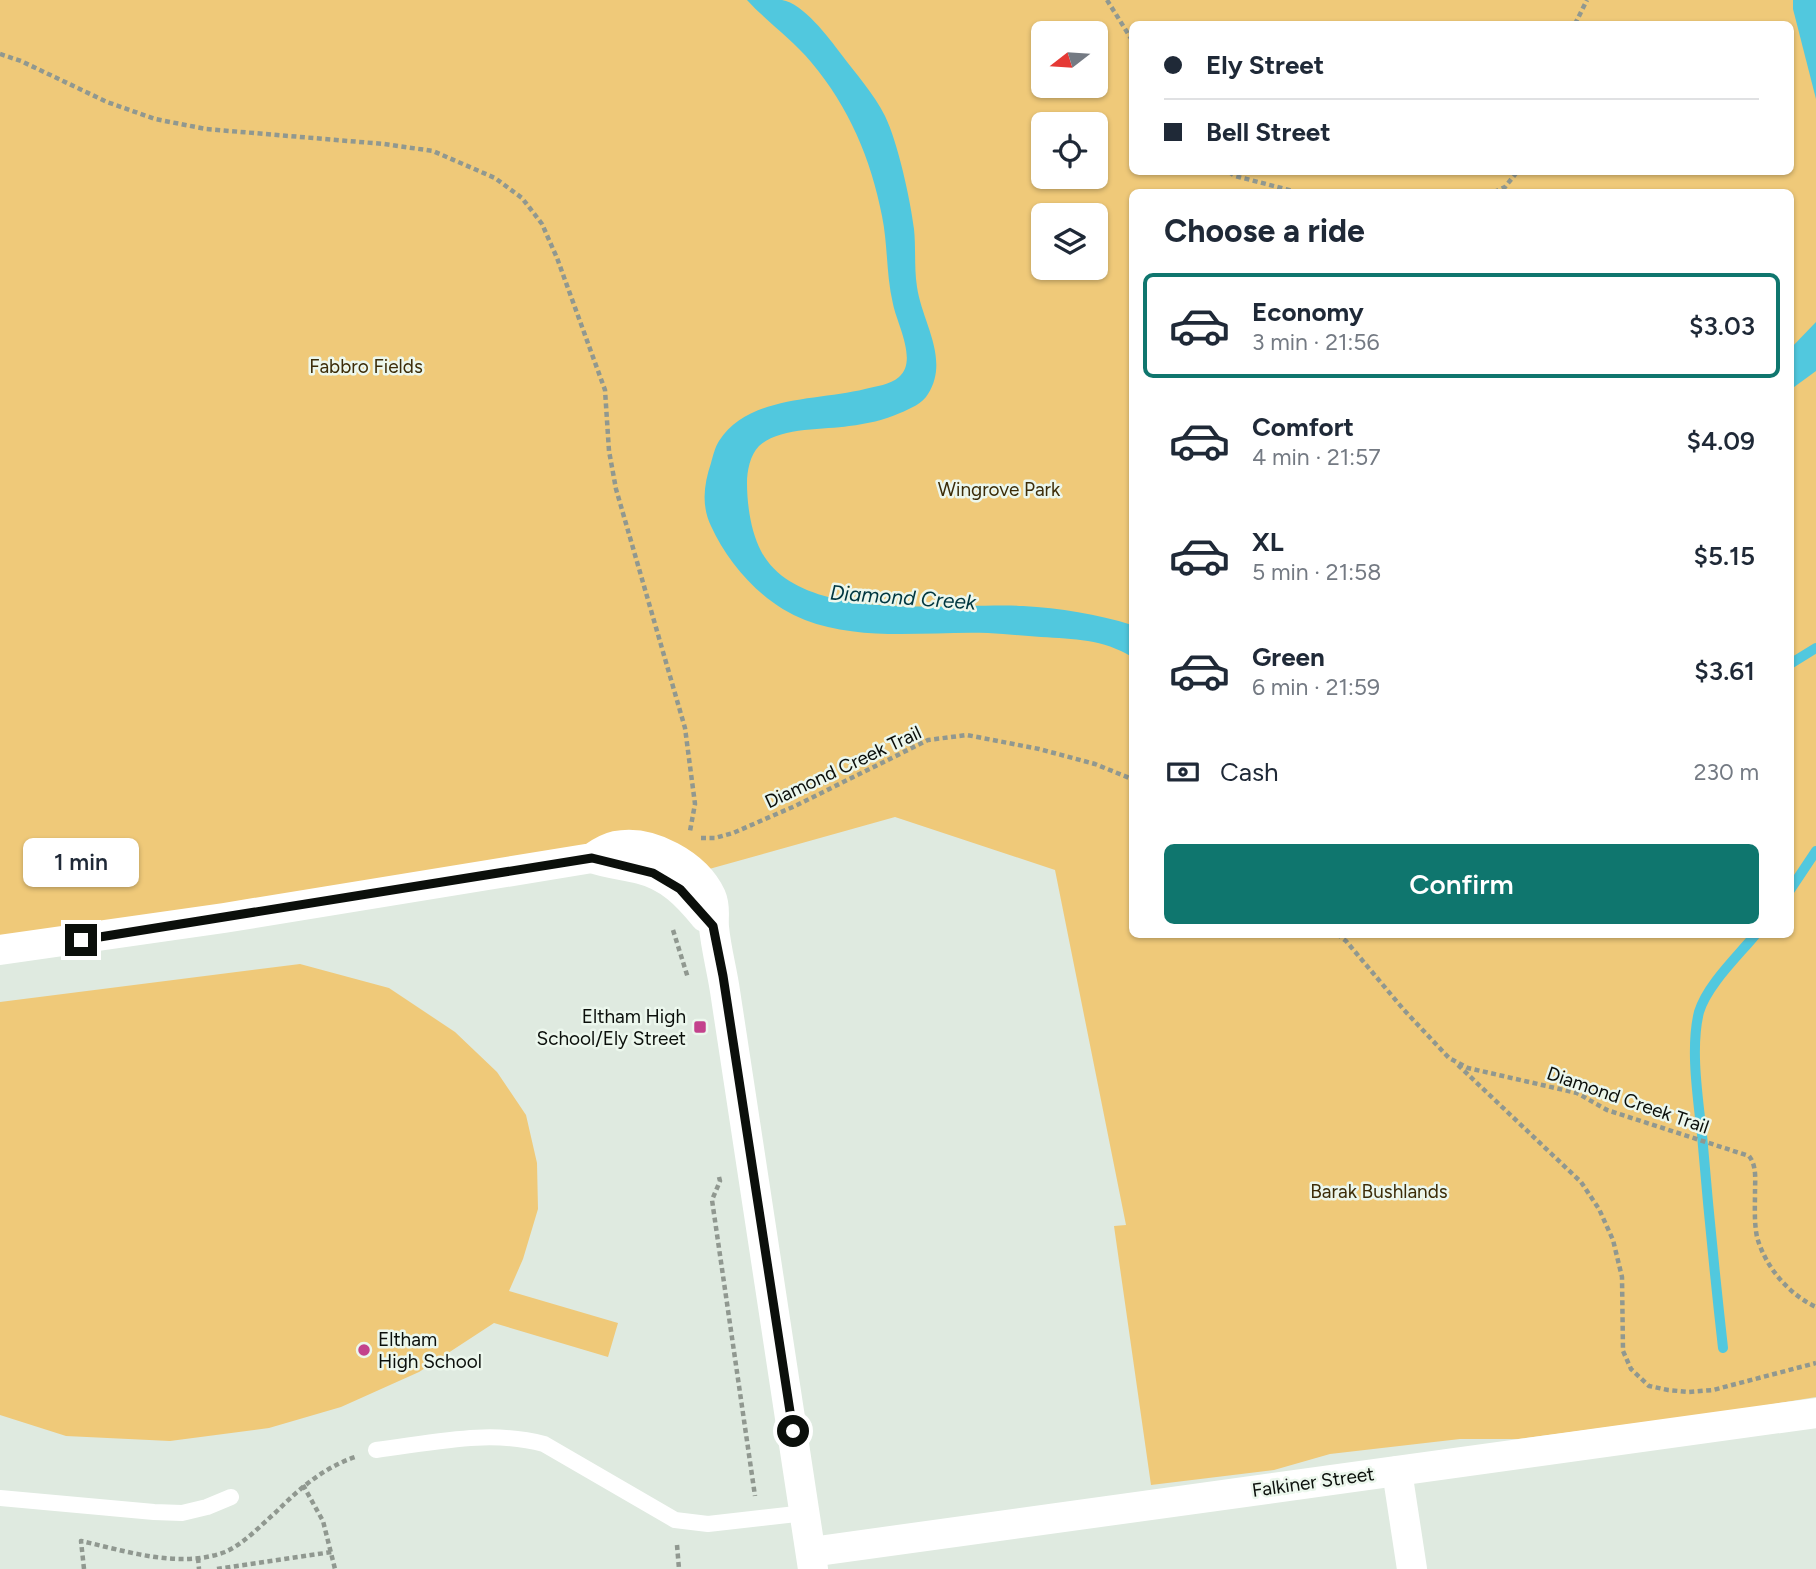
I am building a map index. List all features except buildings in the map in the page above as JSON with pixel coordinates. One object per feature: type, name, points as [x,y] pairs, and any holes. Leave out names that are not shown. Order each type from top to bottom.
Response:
[{"type":"street","points":[[0,950],[224,919],[592,858],[609,848],[634,846],[663,853],[680,880],[710,895],[715,914],[713,926],[812,1561]]},
{"type":"street","name":"Falkiner Street","points":[[812,1561],[1397,1471],[1816,1413]]},
{"type":"street","points":[[1397,1471],[1412,1569]]},
{"type":"lane","points":[[376,1450],[484,1437],[520,1438],[544,1444],[675,1520],[708,1524],[805,1513]]},
{"type":"lane","points":[[0,1498],[182,1513],[231,1497]]},
{"type":"path","points":[[1107,0],[1129,35]]},
{"type":"path","points":[[1576,21],[1587,0]]},
{"type":"path","name":"Diamond Creek Trail","points":[[0,54],[21,61],[107,102],[155,119],[206,129],[384,144],[433,151],[495,178],[522,198],[542,224],[557,258],[605,390],[616,489],[685,728],[695,804],[689,834],[707,839],[723,836],[795,806],[928,740],[967,735],[1039,748],[1095,764],[1129,778]]},
{"type":"path","points":[[1234,175],[1285,189]]},
{"type":"path","points":[[1501,189],[1515,175]]},
{"type":"path","points":[[680,880],[668,892],[674,933],[691,986]]},
{"type":"path","name":"Diamond Creek Trail","points":[[1343,938],[1449,1058],[1468,1068],[1577,1093],[1607,1110],[1749,1156],[1754,1163],[1755,1227],[1763,1251],[1783,1283],[1816,1307]]},
{"type":"path","points":[[1449,1058],[1581,1182],[1599,1209],[1613,1240],[1622,1277],[1623,1351],[1631,1369],[1649,1386],[1679,1391],[1713,1390],[1816,1363]]},
{"type":"path","points":[[718,1168],[720,1181],[712,1200],[757,1509]]},
{"type":"path","points":[[303,1485],[323,1521],[335,1569]]},
{"type":"path","points":[[675,1520],[680,1569]]},
{"type":"path","points":[[81,1541],[84,1569]]},
{"type":"path","points":[[217,1569],[332,1552]]},
{"type":"path","points":[[198,1558],[198,1569]]},
{"type":"green space","points":[[0,0],[1816,0],[1816,1397],[1518,1439],[1460,1439],[1330,1454],[1274,1470],[1151,1485],[1114,1226],[1126,1225],[1055,870],[895,817],[702,871],[686,858],[183,911],[0,936]]},
{"type":"green space","points":[[300,964],[389,988],[455,1032],[497,1072],[526,1115],[537,1163],[538,1209],[523,1259],[509,1291],[618,1323],[608,1357],[494,1323],[419,1372],[341,1407],[269,1428],[170,1441],[66,1436],[0,1415],[0,1002]]},
{"type":"water","points":[[747,0],[782,0],[807,14],[830,39],[885,116],[906,187],[914,229],[917,287],[933,340],[936,367],[934,381],[926,397],[904,411],[862,424],[790,432],[778,435],[759,446],[750,463],[747,483],[750,518],[761,551],[781,575],[809,591],[843,600],[920,607],[1037,607],[1119,621],[1129,624],[1129,655],[1099,643],[1077,639],[988,633],[872,633],[827,627],[790,613],[762,594],[738,569],[719,541],[708,518],[705,487],[716,446],[732,426],[766,407],[887,384],[899,377],[907,362],[905,342],[891,293],[884,227],[877,195],[857,134],[825,79],[796,46]]},
{"type":"water","points":[[1793,0],[1816,0],[1816,99],[1793,9]]},
{"type":"water","points":[[1816,322],[1816,371],[1794,387],[1794,345]]},
{"type":"waterway","points":[[1794,662],[1816,648]]},
{"type":"waterway","points":[[1794,884],[1816,851]]},
{"type":"waterway","points":[[1723,1348],[1697,1089],[1696,1026],[1699,1012],[1709,992],[1753,938]]},
{"type":"place","name":"Eltham High School/Ely Street","points":[[700,1027]]},
{"type":"place","name":"Eltham High School","points":[[364,1350]]},
{"type":"route","points":[[81,940],[592,858],[639,868],[666,879],[680,889],[713,926],[793,1431]]},
{"type":"park label","name":"Fabbro Fields","points":[[366,366]]},
{"type":"park label","name":"Wingrove Park","points":[[999,489]]},
{"type":"park label","name":"Barak Bushlands","points":[[1379,1191]]},
{"type":"water label","name":"Diamond Creek","points":[[903,597]]}]
